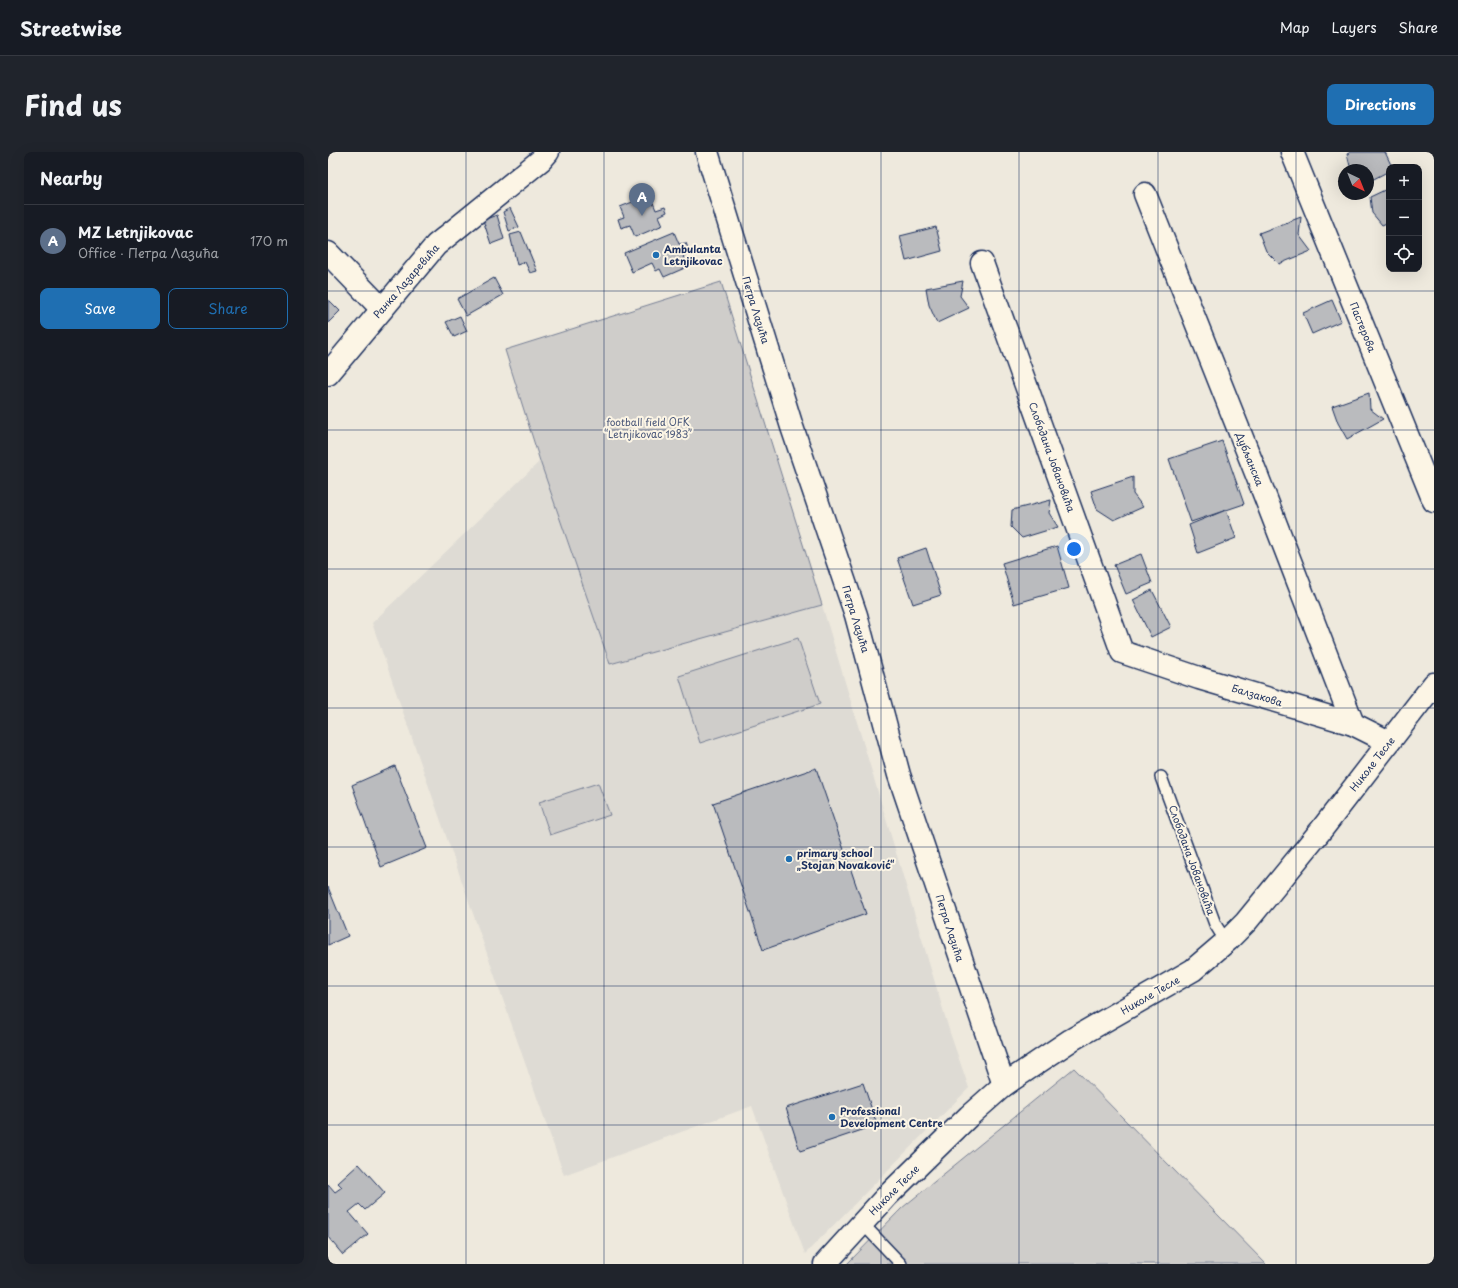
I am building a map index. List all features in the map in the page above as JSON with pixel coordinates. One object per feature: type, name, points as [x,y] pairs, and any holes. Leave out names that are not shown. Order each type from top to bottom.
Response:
[{"type":"street","name":"Петра Лазића","points":[[706,152],[792,426],[856,615],[899,775],[1004,1085]]},
{"type":"street","name":"Пастерова","points":[[1292,152],[1434,501]]},
{"type":"street","name":"Ранка Лазаревића","points":[[328,374],[436,245],[541,155]]},
{"type":"street","name":"Дубљанска","points":[[1144,194],[1256,473],[1353,724]]},
{"type":"street","points":[[328,253],[382,308]]},
{"type":"street","name":"Слободана Јовановића","points":[[982,263],[1122,652]]},
{"type":"street","name":"Балзакова","points":[[1122,652],[1199,678],[1353,724],[1389,742]]},
{"type":"street","name":"Николе Тесле","points":[[825,1264],[862,1223],[935,1149],[1004,1085],[1072,1040],[1193,970],[1228,940],[1246,922],[1266,898],[1434,684]]},
{"type":"lane","name":"Слободана Јовановића","points":[[1161,777],[1215,924],[1228,940]]},
{"type":"lane","points":[[862,1223],[901,1264]]},
{"type":"shaded area","points":[[540,461],[610,664],[822,605],[950,1033],[969,1088],[805,1254],[752,1106],[564,1175],[372,623]]},
{"type":"green space","name":"football field OFK “Letnjikovac 1983”","points":[[721,282],[822,605],[610,664],[540,461],[505,350]]},
{"type":"green space","points":[[798,638],[820,704],[700,743],[679,676]]},
{"type":"green space","points":[[598,783],[610,815],[550,835],[539,802]]},
{"type":"green space","points":[[1074,1068],[1266,1264],[847,1264],[902,1208]]},
{"type":"building","points":[[1351,152],[1385,152],[1391,164],[1386,164],[1386,173],[1374,179],[1374,164],[1350,164],[1347,154]]},
{"type":"building","points":[[1386,189],[1386,223],[1382,225],[1372,213],[1370,200],[1374,200],[1374,195]]},
{"type":"building","points":[[650,195],[656,210],[665,207],[667,212],[659,216],[663,225],[635,237],[630,225],[621,228],[618,219],[624,217],[620,207]]},
{"type":"building","points":[[510,208],[519,227],[509,231],[503,212]]},
{"type":"building","points":[[497,215],[504,239],[491,244],[483,220]]},
{"type":"building","points":[[1301,217],[1299,235],[1311,251],[1279,264],[1266,251],[1259,233]]},
{"type":"building","points":[[936,227],[942,251],[906,261],[900,236]]},
{"type":"building","points":[[521,232],[537,271],[530,273],[525,262],[517,265],[510,235]]},
{"type":"building","name":"Ambulanta Letnjikovac","points":[[674,232],[679,244],[686,243],[690,253],[683,256],[687,267],[664,277],[660,269],[656,271],[652,263],[632,272],[624,253]]},
{"type":"building","points":[[494,278],[503,295],[466,316],[457,299]]},
{"type":"building","points":[[963,281],[960,296],[969,308],[937,323],[929,305],[926,288]]},
{"type":"building","points":[[328,299],[340,311],[328,323]]},
{"type":"building","points":[[1332,300],[1341,321],[1312,334],[1303,313]]},
{"type":"building","points":[[460,316],[467,331],[454,337],[446,322]]},
{"type":"building","points":[[1369,393],[1370,409],[1383,419],[1347,439],[1338,423],[1332,406]]},
{"type":"building","points":[[1222,441],[1244,504],[1191,522],[1169,459]]},
{"type":"building","points":[[1133,477],[1133,494],[1143,507],[1114,520],[1097,509],[1091,491]]},
{"type":"building","points":[[1051,500],[1049,513],[1058,527],[1022,538],[1011,527],[1012,510]]},
{"type":"building","points":[[1226,510],[1236,538],[1198,553],[1189,525]]},
{"type":"building","points":[[1057,546],[1069,588],[1014,604],[1002,563]]},
{"type":"building","points":[[926,548],[941,595],[913,604],[897,558]]},
{"type":"building","points":[[1141,554],[1152,583],[1126,594],[1114,565]]},
{"type":"building","points":[[1152,590],[1171,627],[1151,637],[1133,600]]},
{"type":"building","points":[[395,766],[427,848],[381,867],[352,785]]},
{"type":"building","name":"primary school „Stojan Novaković“","points":[[816,768],[866,914],[763,950],[713,803]]},
{"type":"building","points":[[328,887],[348,936],[328,945]]},
{"type":"building","name":"Professional Development Centre","points":[[863,1083],[877,1125],[800,1151],[786,1108]]},
{"type":"building","points":[[359,1164],[385,1193],[365,1210],[359,1204],[349,1212],[368,1234],[343,1255],[328,1237],[328,1184],[335,1192],[342,1187],[338,1183]]},
{"type":"place","name":"MZ Letnjikovac","points":[[642,216]]},
{"type":"place","name":"Ambulanta Letnjikovac","points":[[656,255]]},
{"type":"place","name":"primary school „Stojan Novaković“","points":[[789,859]]},
{"type":"place","name":"Professional Development Centre","points":[[832,1117]]}]
